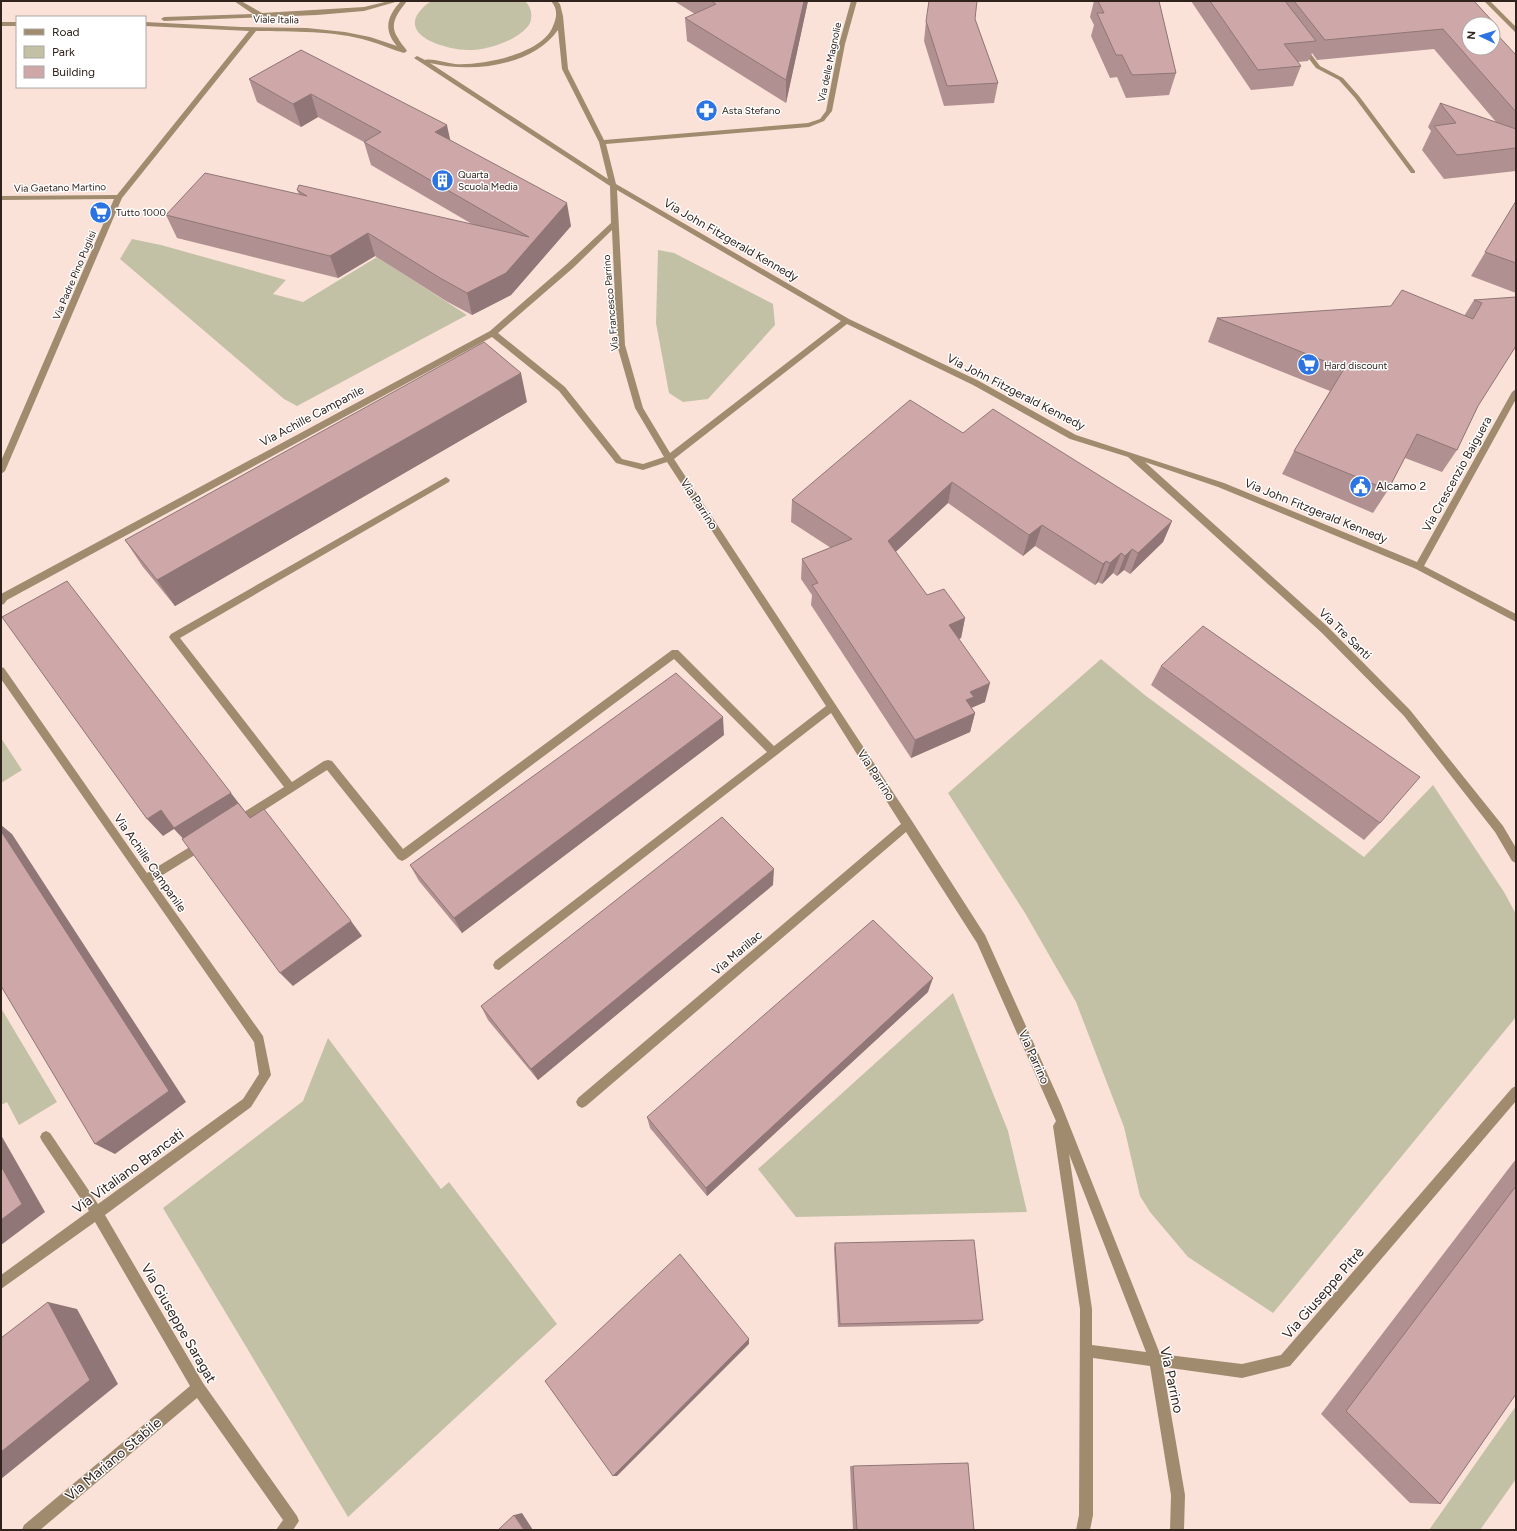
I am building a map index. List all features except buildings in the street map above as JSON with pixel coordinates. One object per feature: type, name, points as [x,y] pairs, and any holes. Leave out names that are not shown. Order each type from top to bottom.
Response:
[{"type":"street","points":[[237,1],[260,15]]},
{"type":"street","name":"Viale Italia","points":[[146,20],[317,13],[364,9],[396,1]]},
{"type":"street","points":[[404,1],[394,11],[389,25],[393,39],[404,51]]},
{"type":"street","points":[[554,1],[557,4],[560,16],[565,70],[602,142],[613,185]]},
{"type":"street","name":"Via delle Magnolie","points":[[602,142],[809,125],[822,120],[829,110],[842,44],[854,1]]},
{"type":"street","points":[[1487,1],[1516,31]]},
{"type":"street","points":[[417,58],[447,65],[467,66],[495,63],[520,56],[541,44],[554,31],[560,16]]},
{"type":"street","points":[[1,24],[16,24]]},
{"type":"street","name":"Viale Italia","points":[[146,24],[306,30],[345,34],[370,39],[404,51],[417,58]]},
{"type":"street","name":"Via Padre Pino Puglisi","points":[[1,471],[119,197],[254,29]]},
{"type":"street","points":[[1300,43],[1318,67],[1341,79],[1413,172]]},
{"type":"street","name":"Via John Fitzgerald Kennedy","points":[[417,58],[613,185],[846,322],[976,384],[1073,437],[1221,485],[1419,567],[1516,618]]},
{"type":"street","name":"Via Francesco Parrino","points":[[613,185],[621,345],[639,408],[669,458]]},
{"type":"street","name":"Via Gaetano Martino","points":[[1,198],[119,197]]},
{"type":"street","name":"Via Achille Campanile","points":[[1,601],[4,597],[493,333],[570,266],[614,224]]},
{"type":"street","points":[[493,333],[562,389],[619,461],[643,467],[669,458],[846,322]]},
{"type":"street","name":"Via Crescenzio Baiguera","points":[[1419,567],[1516,392]]},
{"type":"street","name":"Via Tre Santi","points":[[1129,454],[1325,630],[1407,713],[1498,829],[1516,858]]},
{"type":"street","name":"Via Parrino","points":[[669,458],[908,824],[981,939],[1056,1108],[1155,1358],[1178,1495],[1177,1530]]},
{"type":"street","points":[[291,788],[174,637],[446,480]]},
{"type":"street","points":[[225,830],[328,764],[402,856],[675,653],[774,753]]},
{"type":"street","name":"Via Achille Campanile","points":[[1,671],[259,1040],[265,1075]]},
{"type":"street","points":[[499,965],[832,707]]},
{"type":"street","name":"Via Marillac","points":[[582,1102],[908,824]]},
{"type":"street","points":[[146,880],[212,838]]},
{"type":"street","name":"Via Vitaliano Brancati","points":[[1,1283],[247,1103],[265,1075]]},
{"type":"street","name":"Via Giuseppe Pitrè","points":[[1086,1351],[1155,1358],[1242,1370],[1285,1361],[1516,1092]]},
{"type":"street","name":"Via Parrino","points":[[1056,1108],[1086,1309],[1086,1515],[1083,1530]]},
{"type":"street","name":"Via Giuseppe Saragat","points":[[46,1137],[96,1213],[198,1388],[288,1525]]},
{"type":"street","name":"Via Mariano Stabile","points":[[28,1530],[198,1388]]},
{"type":"green space","points":[[431,1],[525,1],[531,11],[531,20],[529,25],[523,31],[504,42],[480,49],[456,49],[432,42],[423,36],[417,29],[415,21],[419,12]]},
{"type":"green space","points":[[132,239],[161,245],[286,280],[273,294],[303,302],[377,257],[467,315],[297,406],[284,399],[120,259]]},
{"type":"green space","points":[[658,250],[674,253],[773,304],[775,325],[708,399],[683,402],[669,393],[656,323]]},
{"type":"green space","points":[[1101,659],[1146,696],[1364,857],[1433,785],[1504,892],[1516,914],[1516,1017],[1273,1313],[1188,1257],[1150,1212],[1140,1196],[1124,1127],[1076,1002],[1025,913],[948,793]]},
{"type":"green space","points":[[1,738],[22,770],[1,783]]},
{"type":"green space","points":[[953,993],[1008,1131],[1027,1212],[796,1217],[758,1169]]},
{"type":"green space","points":[[1,1008],[57,1102],[19,1125],[7,1102],[1,1105]]},
{"type":"green space","points":[[328,1038],[441,1189],[449,1182],[557,1324],[348,1517],[163,1208],[303,1101]]},
{"type":"green space","points":[[1516,1406],[1516,1479],[1480,1530],[1429,1530]]},
{"type":"place","name":"Asta Stefano","points":[[706,110]]},
{"type":"place","name":"Quarta Scuola Media","points":[[442,180]]},
{"type":"place","name":"Tutto 1000","points":[[101,212]]},
{"type":"place","name":"Hard discount","points":[[1308,365]]},
{"type":"place","name":"Alcamo 2","points":[[1360,486]]}]
